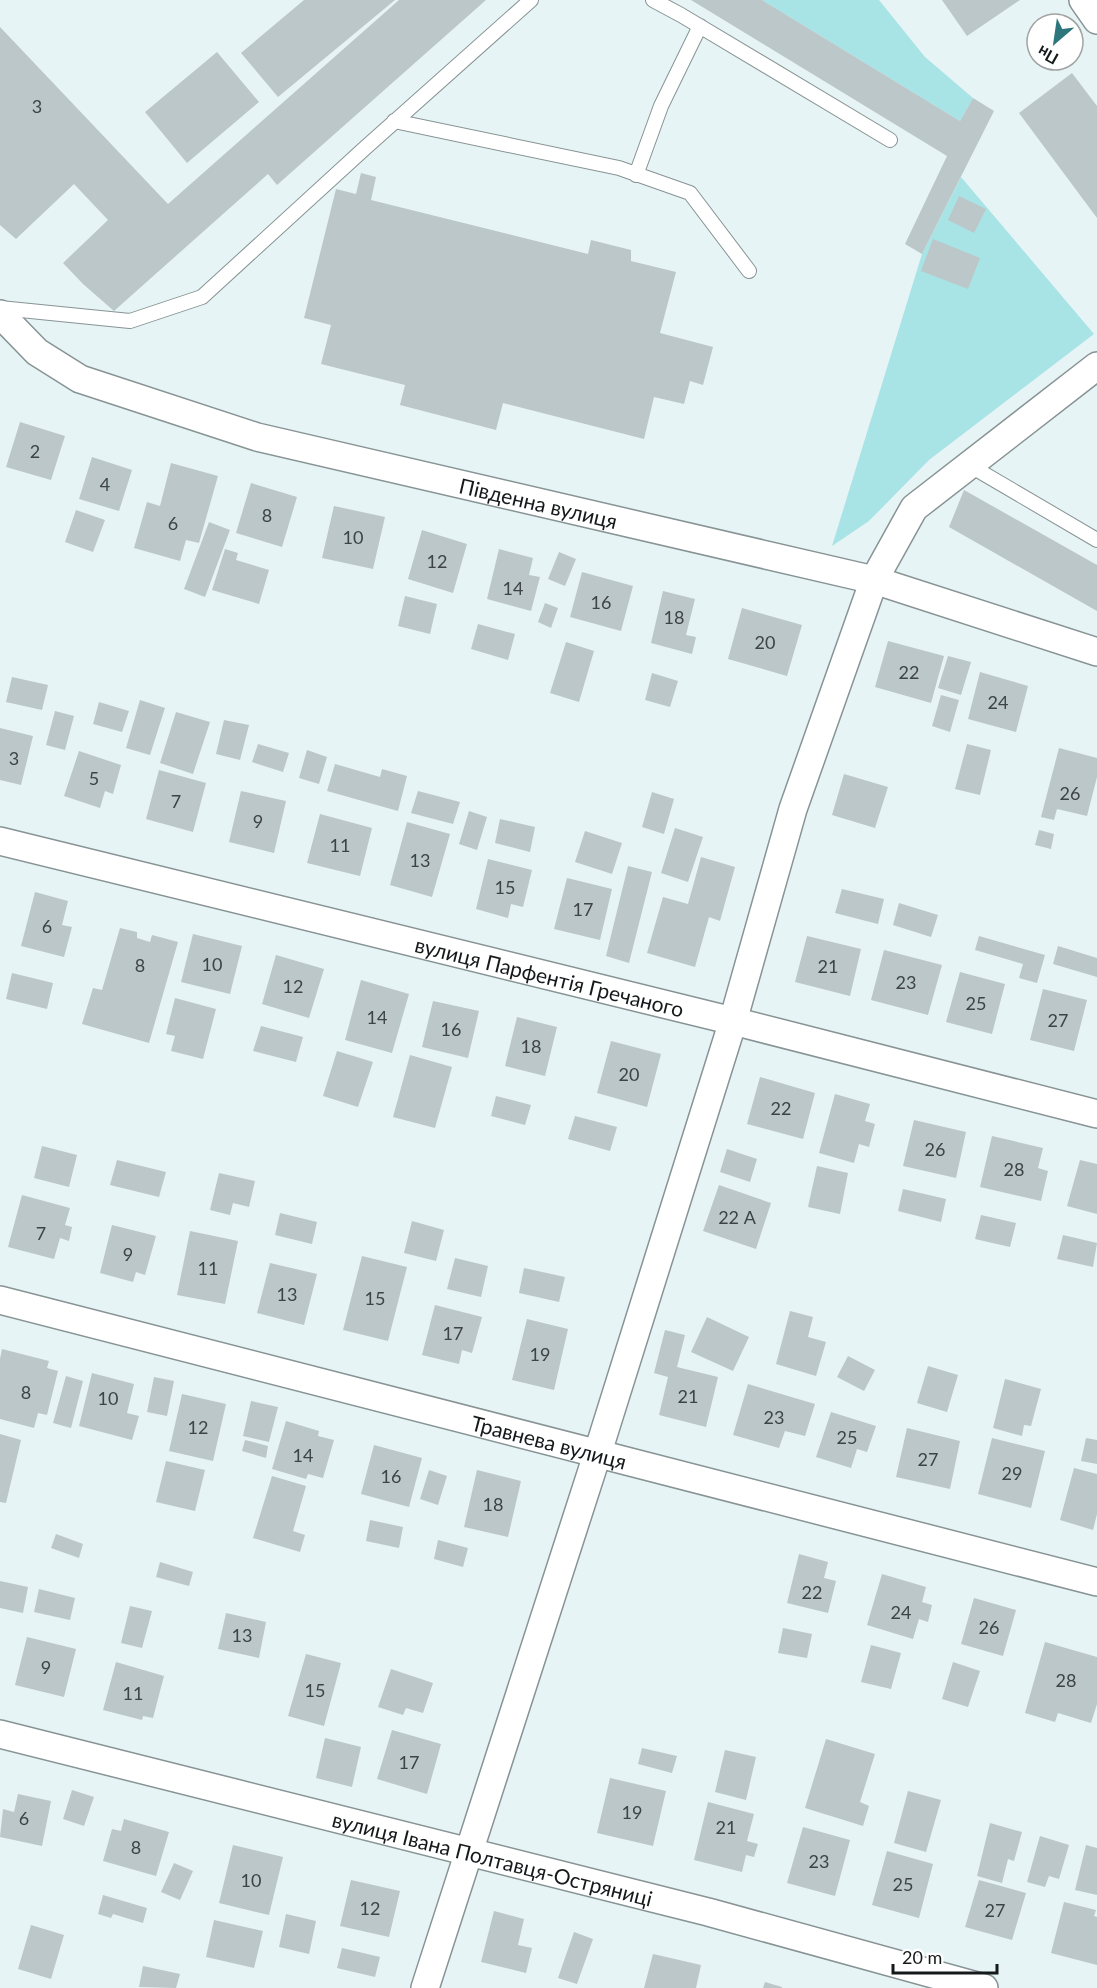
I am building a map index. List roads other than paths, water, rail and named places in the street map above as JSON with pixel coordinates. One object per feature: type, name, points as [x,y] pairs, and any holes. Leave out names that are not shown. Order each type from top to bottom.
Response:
[{"type":"street","name":"Південна вулиця","points":[[0,314],[37,352],[80,379],[257,437],[873,580],[1097,652]]},
{"type":"street","points":[[425,1988],[597,1455],[733,1021],[793,809],[873,580],[915,508],[1097,366]]},
{"type":"street","name":"вулиця Парфентія Гречаного","points":[[0,841],[733,1021],[1097,1114]]},
{"type":"street","name":"Травнева вулиця","points":[[0,1300],[1097,1582]]},
{"type":"street","name":"вулиця Івана Полтавця-Остряниці","points":[[0,1734],[708,1912],[984,1988]]},
{"type":"lane","points":[[0,308],[130,321],[202,297],[394,121],[531,0]]},
{"type":"lane","points":[[653,0],[890,140]]},
{"type":"lane","points":[[636,175],[661,106],[700,26]]},
{"type":"lane","points":[[394,121],[619,168],[690,193],[749,271]]},
{"type":"lane","points":[[969,465],[1097,540]]}]
